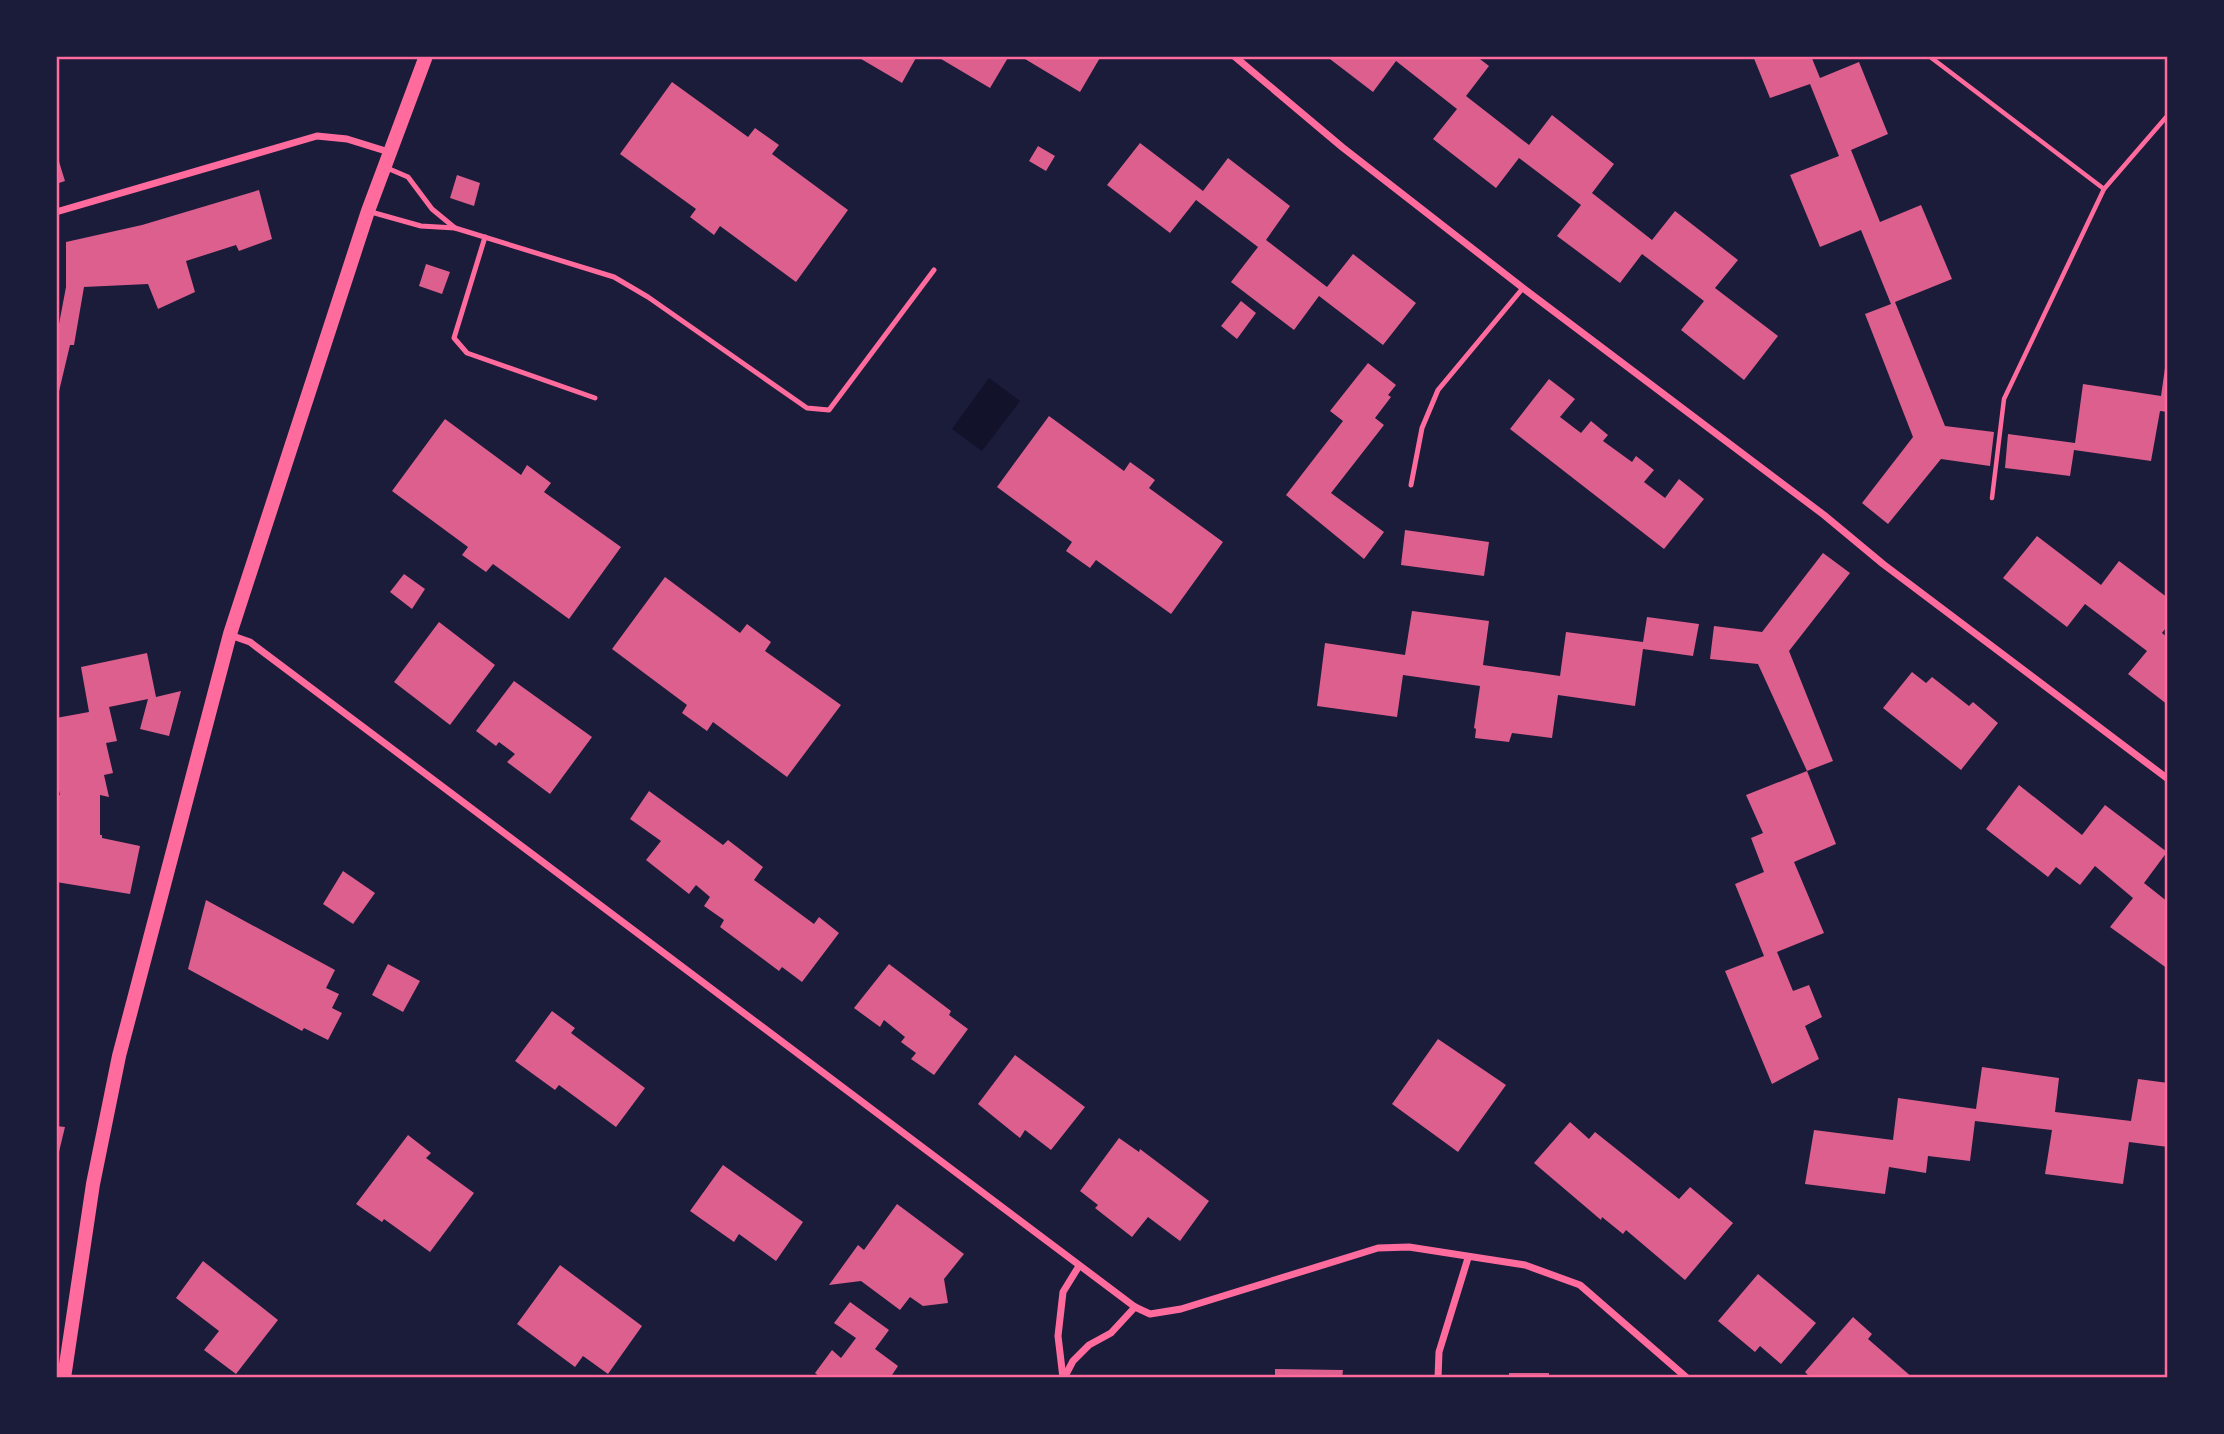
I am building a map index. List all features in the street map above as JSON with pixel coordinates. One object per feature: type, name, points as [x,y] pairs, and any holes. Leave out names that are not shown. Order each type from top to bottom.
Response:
[{"type":"main road","points":[[64,1378],[93,1184],[119,1056],[230,634],[368,211],[426,56]]},
{"type":"street","points":[[1234,56],[1342,147],[1522,288],[1813,506],[1883,564],[2168,779]]},
{"type":"street","points":[[56,212],[317,136],[347,139],[389,152]]},
{"type":"street","points":[[230,634],[250,642],[1135,1307],[1150,1314],[1181,1309],[1378,1248],[1409,1247],[1525,1265],[1580,1285],[1687,1378]]},
{"type":"street","points":[[1438,1378],[1439,1352],[1468,1258]]},
{"type":"street","points":[[1063,1378],[1058,1336],[1063,1292],[1079,1266]]},
{"type":"street","points":[[1063,1378],[1073,1361],[1089,1345],[1111,1333],[1135,1307]]},
{"type":"lane","points":[[384,166],[408,177],[432,209],[455,228]]},
{"type":"lane","points":[[368,211],[421,226],[455,228],[614,277],[648,297],[807,408],[828,410],[934,270]]},
{"type":"lane","points":[[485,237],[454,338],[467,353],[595,398]]},
{"type":"lane","points":[[1410,485],[1422,428],[1438,390],[1522,288]]},
{"type":"path","points":[[1929,56],[2104,189]]},
{"type":"path","points":[[1992,498],[2004,399],[2104,189],[2168,115]]},
{"type":"shaded area","points":[[989,378],[1020,401],[982,451],[952,429]]},
{"type":"building","points":[[856,56],[917,56],[902,83]]},
{"type":"building","points":[[936,56],[1009,56],[990,88]]},
{"type":"building","points":[[1020,56],[1101,56],[1080,92]]},
{"type":"building","points":[[1326,56],[1476,56],[1489,66],[1466,96],[1529,145],[1552,115],[1614,164],[1592,193],[1652,240],[1675,211],[1738,260],[1715,288],[1778,336],[1744,380],[1681,330],[1704,301],[1642,254],[1620,283],[1557,236],[1581,205],[1519,158],[1496,188],[1433,139],[1457,109],[1396,61],[1373,92]]},
{"type":"building","points":[[1753,56],[1811,56],[1820,78],[1859,62],[1888,134],[1851,150],[1880,222],[1921,205],[1952,279],[1895,302],[1945,426],[1994,432],[1990,466],[1941,459],[1888,524],[1862,503],[1913,437],[1865,314],[1891,304],[1861,230],[1820,247],[1790,175],[1839,156],[1810,84],[1770,98]]},
{"type":"building","points":[[672,82],[748,137],[755,128],[779,145],[772,154],[848,210],[796,282],[720,226],[714,235],[690,217],[696,209],[620,154]]},
{"type":"building","points":[[1140,143],[1203,191],[1228,158],[1290,206],[1266,240],[1327,287],[1353,254],[1416,303],[1383,345],[1319,296],[1294,330],[1231,282],[1258,247],[1196,200],[1170,233],[1107,185]]},
{"type":"building","points":[[1038,146],[1055,156],[1046,171],[1029,161]]},
{"type":"building","points":[[56,152],[65,181],[56,184]]},
{"type":"building","points":[[457,175],[480,183],[474,206],[450,198]]},
{"type":"building","points":[[259,190],[272,239],[239,251],[236,245],[186,261],[195,292],[158,309],[148,284],[84,287],[74,345],[70,345],[56,404],[56,340],[66,287],[66,242],[142,225]]},
{"type":"building","points":[[426,264],[450,272],[442,294],[419,286]]},
{"type":"building","points":[[1241,301],[1256,313],[1237,339],[1221,326]]},
{"type":"building","points":[[2166,361],[2168,412],[2160,411],[2151,461],[2074,450],[2070,476],[2005,468],[2008,434],[2075,443],[2083,384],[2161,396]]},
{"type":"building","points":[[1368,363],[1396,385],[1388,395],[1391,397],[1375,418],[1384,425],[1331,493],[1384,532],[1364,559],[1286,495],[1343,421],[1330,411]]},
{"type":"building","points":[[1549,379],[1575,399],[1560,417],[1581,433],[1591,421],[1608,435],[1603,441],[1632,462],[1636,456],[1654,470],[1644,482],[1665,498],[1679,479],[1704,499],[1664,549],[1510,429]]},
{"type":"building","points":[[1049,416],[1124,471],[1130,462],[1155,480],[1149,488],[1223,542],[1171,614],[1096,560],[1090,568],[1066,551],[1072,542],[997,487]]},
{"type":"building","points":[[445,419],[521,475],[527,465],[551,483],[544,492],[621,547],[569,619],[493,564],[486,572],[462,555],[468,547],[392,491]]},
{"type":"building","points":[[1405,530],[1489,542],[1484,576],[1401,565]]},
{"type":"building","points":[[2037,536],[2101,585],[2119,561],[2168,598],[2168,625],[2162,633],[2168,638],[2168,705],[2128,674],[2147,651],[2085,604],[2067,627],[2003,578]]},
{"type":"building","points":[[1823,553],[1850,573],[1789,651],[1833,761],[1807,771],[1758,664],[1710,659],[1714,626],[1762,632]]},
{"type":"building","points":[[404,574],[425,589],[412,609],[390,592]]},
{"type":"building","points":[[665,577],[740,633],[747,624],[771,642],[765,651],[841,705],[787,777],[713,722],[707,731],[682,713],[687,705],[612,649]]},
{"type":"building","points":[[1412,611],[1489,621],[1483,665],[1560,676],[1566,632],[1643,642],[1647,617],[1699,624],[1693,656],[1643,649],[1635,706],[1558,695],[1552,738],[1512,733],[1509,742],[1475,738],[1480,686],[1403,675],[1397,717],[1317,706],[1325,643],[1405,655]]},
{"type":"building","points":[[439,622],[495,665],[450,725],[394,682]]},
{"type":"building","points":[[147,653],[156,697],[181,691],[169,736],[140,729],[148,699],[109,707],[117,741],[106,743],[113,773],[104,775],[109,797],[100,795],[102,838],[140,846],[130,894],[56,882],[56,796],[60,795],[56,777],[56,718],[89,712],[81,667]]},
{"type":"building","points":[[1912,672],[1926,683],[1932,677],[1969,706],[1973,702],[1998,723],[1961,770],[1883,708]]},
{"type":"building","points":[[514,681],[592,737],[550,794],[507,762],[515,754],[499,742],[496,746],[476,731]]},
{"type":"building","points":[[1807,771],[1836,844],[1794,862],[1824,933],[1777,952],[1793,991],[1809,985],[1822,1017],[1805,1026],[1819,1059],[1772,1084],[1725,971],[1764,956],[1735,884],[1764,872],[1751,838],[1763,833],[1746,795]]},
{"type":"building","points":[[2019,785],[2082,835],[2105,805],[2167,852],[2144,883],[2168,902],[2168,969],[2110,927],[2133,898],[2095,866],[2080,885],[2056,867],[2048,877],[1986,829]]},
{"type":"building","points":[[649,791],[723,845],[728,840],[763,867],[754,880],[814,924],[819,917],[839,933],[802,982],[782,967],[779,971],[720,927],[724,920],[704,906],[710,897],[696,885],[689,894],[646,860],[661,841],[630,819]]},
{"type":"building","points":[[343,871],[375,893],[353,924],[323,904]]},
{"type":"building","points":[[206,900],[335,970],[326,988],[339,994],[332,1008],[342,1013],[328,1040],[304,1028],[302,1031],[188,969]]},
{"type":"building","points":[[388,964],[420,981],[403,1012],[372,995]]},
{"type":"building","points":[[889,964],[951,1011],[949,1015],[968,1029],[934,1075],[911,1059],[916,1053],[901,1042],[905,1037],[884,1020],[880,1027],[854,1008]]},
{"type":"building","points":[[552,1011],[575,1028],[571,1033],[645,1088],[616,1127],[559,1085],[555,1090],[515,1061]]},
{"type":"building","points":[[1438,1039],[1506,1085],[1458,1152],[1392,1104]]},
{"type":"building","points":[[1015,1055],[1085,1107],[1051,1150],[1025,1130],[1020,1138],[978,1104]]},
{"type":"building","points":[[1982,1067],[2059,1078],[2055,1112],[2131,1121],[2138,1079],[2168,1083],[2168,1147],[2129,1142],[2123,1184],[2045,1174],[2052,1130],[1975,1121],[1970,1161],[1928,1156],[1926,1173],[1889,1167],[1885,1194],[1805,1184],[1814,1130],[1893,1140],[1898,1098],[1976,1109]]},
{"type":"building","points":[[1570,1122],[1589,1139],[1595,1132],[1679,1199],[1690,1187],[1733,1223],[1685,1280],[1626,1230],[1623,1234],[1602,1217],[1601,1220],[1534,1163]]},
{"type":"building","points":[[56,1126],[65,1127],[57,1160],[56,1160]]},
{"type":"building","points":[[408,1135],[431,1153],[426,1158],[474,1193],[430,1252],[384,1219],[382,1222],[356,1204]]},
{"type":"building","points":[[1119,1138],[1139,1152],[1140,1149],[1209,1201],[1180,1241],[1148,1217],[1132,1237],[1095,1208],[1098,1205],[1080,1191]]},
{"type":"building","points":[[723,1165],[803,1222],[776,1261],[739,1234],[734,1242],[690,1211]]},
{"type":"building","points":[[897,1204],[964,1254],[944,1279],[948,1303],[923,1306],[910,1297],[900,1310],[861,1281],[829,1285],[858,1245],[864,1250]]},
{"type":"building","points":[[203,1261],[278,1320],[236,1374],[204,1350],[219,1331],[176,1298]]},
{"type":"building","points":[[560,1265],[642,1326],[608,1374],[583,1356],[575,1367],[517,1324]]},
{"type":"building","points":[[1758,1274],[1816,1323],[1781,1364],[1760,1346],[1755,1352],[1718,1321]]},
{"type":"building","points":[[850,1302],[889,1330],[875,1349],[898,1366],[890,1378],[821,1378],[815,1373],[832,1350],[841,1358],[856,1338],[834,1323]]},
{"type":"building","points":[[1853,1317],[1872,1334],[1868,1339],[1913,1378],[1811,1378],[1805,1372]]},
{"type":"building","points":[[1275,1369],[1343,1370],[1342,1378],[1275,1378]]},
{"type":"building","points":[[1509,1373],[1549,1373],[1549,1378],[1509,1378]]}]
